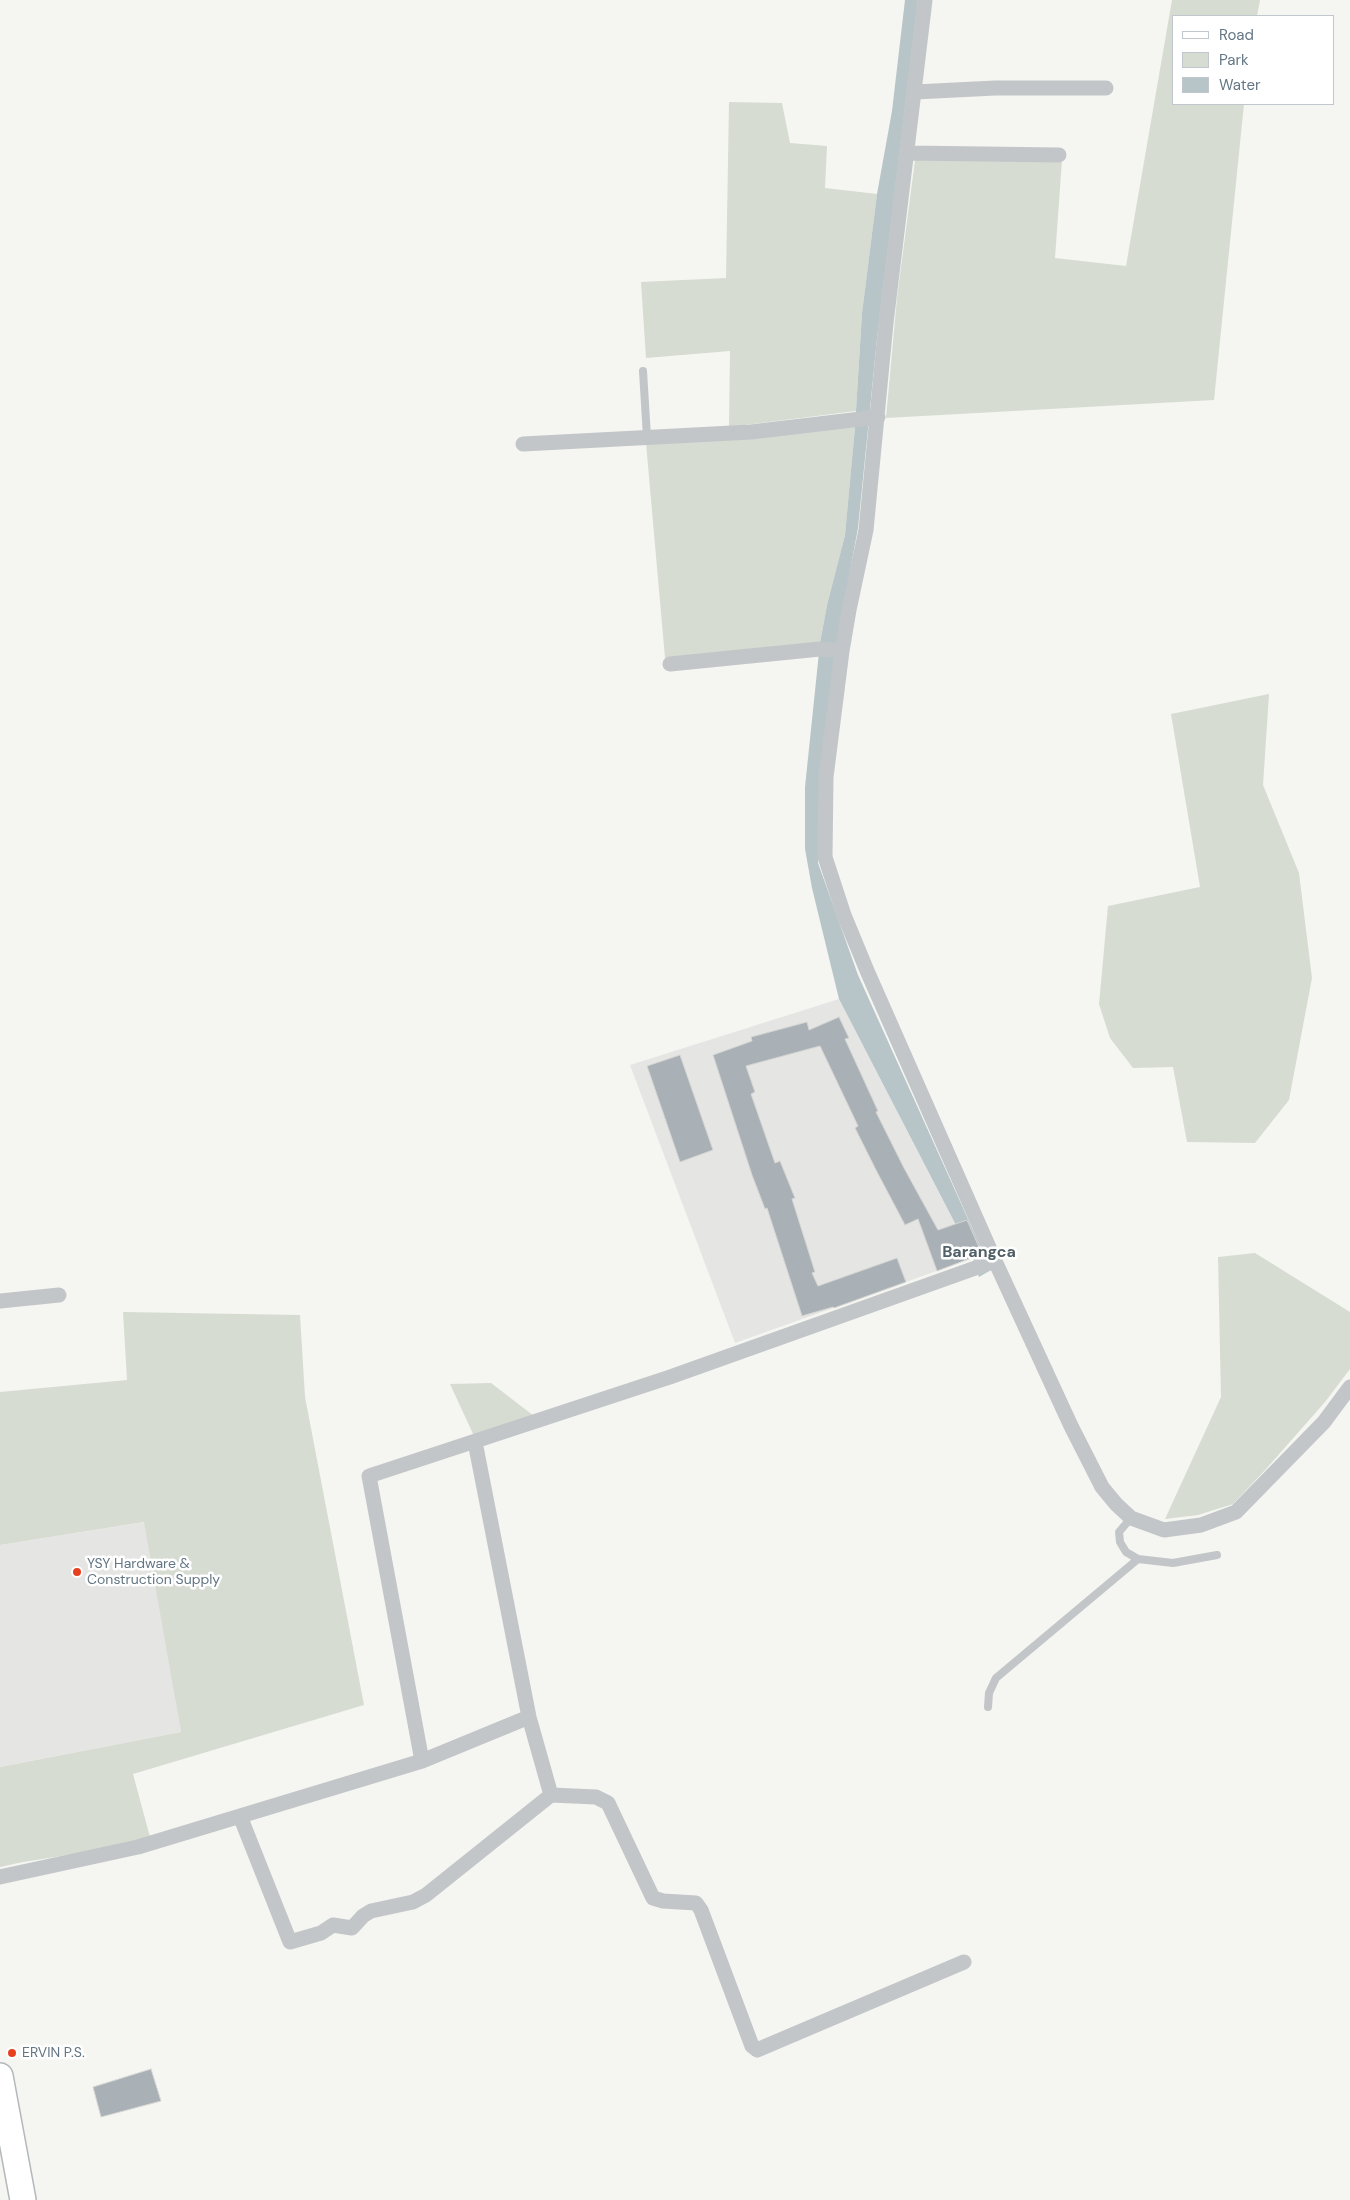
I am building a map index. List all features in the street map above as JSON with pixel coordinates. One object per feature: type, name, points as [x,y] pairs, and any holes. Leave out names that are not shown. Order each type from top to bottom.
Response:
[{"type":"main road","points":[[0,2076],[24,2200]]},
{"type":"street","points":[[925,0],[886,323],[866,530],[848,610],[826,777],[825,857],[844,915],[868,973],[995,1261],[1071,1426],[1102,1487],[1132,1518],[1164,1530],[1200,1525],[1236,1512],[1324,1422],[1350,1388]]},
{"type":"street","points":[[915,92],[995,88],[1106,88]]},
{"type":"street","points":[[907,153],[1059,155]]},
{"type":"street","points":[[523,444],[751,432],[878,417]]},
{"type":"street","points":[[670,664],[820,649],[842,650]]},
{"type":"street","points":[[422,1761],[369,1476],[670,1377],[995,1261]]},
{"type":"street","points":[[0,1301],[59,1295]]},
{"type":"street","points":[[475,1442],[529,1717],[551,1795]]},
{"type":"street","points":[[0,1877],[138,1847],[422,1761],[529,1717]]},
{"type":"street","points":[[240,1816],[290,1942],[321,1933],[333,1925],[352,1928],[363,1916],[371,1911],[414,1902],[426,1895],[551,1795],[596,1798],[608,1803],[653,1898],[663,1901],[696,1903],[701,1910],[752,2046],[757,2050],[964,1962]]},
{"type":"lane","points":[[644,371],[647,437]]},
{"type":"lane","points":[[1132,1518],[1119,1532],[1120,1542],[1126,1552],[1138,1559],[1173,1563],[1216,1555]]},
{"type":"lane","points":[[988,1707],[989,1694],[996,1678],[1138,1559]]},
{"type":"shaded area","points":[[839,999],[973,1258],[735,1343],[630,1065]]},
{"type":"shaded area","points":[[145,1522],[181,1732],[0,1767],[0,1545]]},
{"type":"green space","points":[[1172,0],[1260,0],[1257,15],[1172,15],[1172,105],[1244,105],[1214,400],[886,418],[897,298],[915,160],[1062,160],[1055,258],[1126,266]]},
{"type":"green space","points":[[729,102],[782,103],[790,143],[827,146],[825,188],[877,194],[862,313],[856,411],[729,427],[730,351],[646,358],[641,282],[726,278]]},
{"type":"green space","points":[[855,427],[845,535],[827,605],[820,643],[665,658],[646,443]]},
{"type":"green space","points":[[1269,694],[1263,785],[1299,873],[1312,978],[1289,1100],[1255,1143],[1187,1142],[1173,1067],[1133,1068],[1110,1038],[1099,1004],[1108,906],[1200,887],[1171,714]]},
{"type":"green space","points":[[1255,1253],[1350,1312],[1350,1369],[1325,1402],[1233,1504],[1198,1515],[1165,1519],[1221,1397],[1218,1257]]},
{"type":"green space","points":[[123,1312],[300,1315],[305,1397],[364,1705],[133,1774],[150,1837],[106,1849],[0,1867],[0,1767],[181,1732],[144,1522],[0,1545],[0,1392],[127,1380]]},
{"type":"green space","points":[[491,1383],[534,1416],[474,1436],[450,1384]]},
{"type":"water","points":[[905,0],[918,0],[877,339],[858,528],[843,609],[819,799],[818,863],[858,975],[991,1270],[979,1277],[973,1258],[839,999],[812,888],[805,849],[805,787],[820,643],[827,605],[845,535],[855,427],[862,313],[877,194],[892,111]]},
{"type":"building","points":[[839,1017],[849,1038],[845,1039],[878,1111],[876,1112],[938,1230],[967,1220],[982,1254],[937,1271],[918,1219],[905,1225],[876,1170],[855,1128],[858,1126],[820,1046],[746,1066],[755,1092],[751,1094],[775,1163],[780,1161],[795,1198],[792,1199],[815,1272],[812,1273],[818,1286],[897,1258],[906,1282],[834,1308],[802,1316],[767,1208],[765,1209],[752,1175],[713,1055],[752,1041],[751,1037],[807,1022],[809,1030]]},
{"type":"building","points":[[680,1055],[713,1150],[680,1162],[647,1066]]},
{"type":"building","points":[[151,2069],[161,2101],[101,2117],[93,2087]]},
{"type":"place","name":"YSY Hardware & Construction Supply","points":[[77,1572]]},
{"type":"place","name":"ERVIN P.S.","points":[[12,2053]]},
{"type":"district","name":"Barangca","points":[[979,1253]]}]
